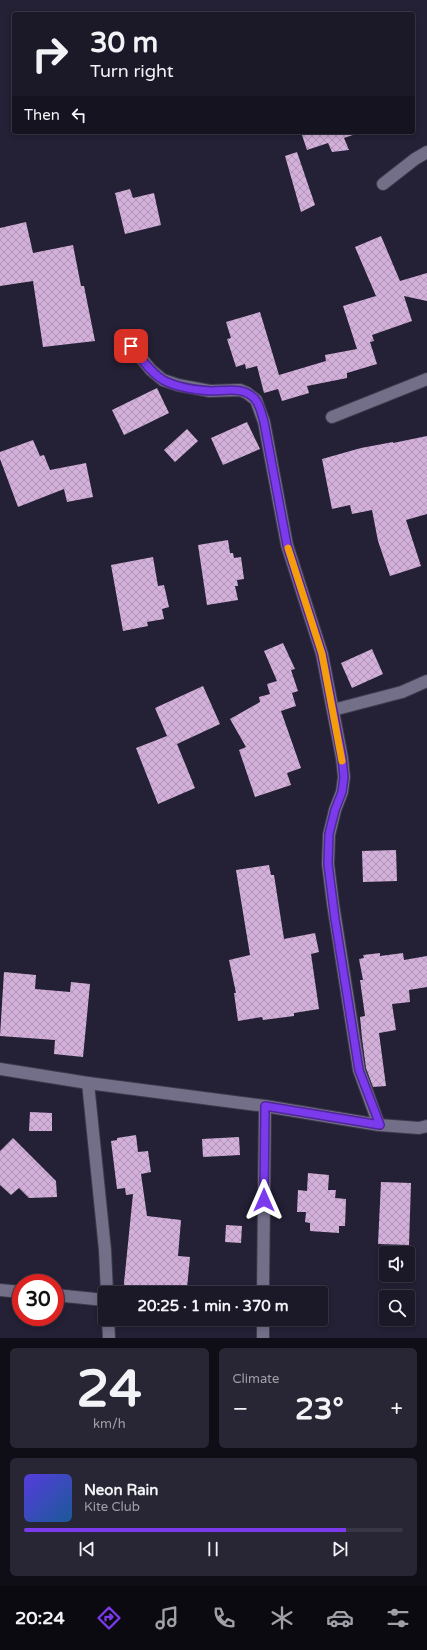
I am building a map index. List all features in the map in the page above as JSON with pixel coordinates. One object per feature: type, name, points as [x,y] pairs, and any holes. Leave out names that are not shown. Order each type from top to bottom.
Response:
[{"type":"street","points":[[383,184],[415,159],[427,152]]},
{"type":"street","points":[[131,346],[151,370],[163,380],[178,386],[210,391],[240,390],[247,393],[256,400],[264,422],[287,545],[322,654],[342,758],[344,777],[342,792],[335,810],[329,834],[328,864],[336,926],[359,1070],[380,1125]]},
{"type":"street","points":[[332,417],[427,379]]},
{"type":"street","points":[[333,710],[402,692],[427,682]]},
{"type":"street","points":[[0,1069],[88,1083],[265,1106],[380,1125],[419,1128],[427,1126]]},
{"type":"street","points":[[88,1083],[104,1235],[107,1286]]},
{"type":"street","points":[[264,1286],[265,1106]]},
{"type":"street","points":[[0,1290],[12,1291]]},
{"type":"street","points":[[64,1296],[98,1299]]},
{"type":"street","points":[[108,1326],[109,1338]]},
{"type":"street","points":[[263,1326],[263,1338]]},
{"type":"building","points":[[302,134],[353,134],[344,138],[349,150],[332,152],[328,143],[307,150]]},
{"type":"building","points":[[297,152],[315,205],[301,212],[285,156]]},
{"type":"building","points":[[130,189],[133,198],[154,193],[161,225],[125,234],[115,193]]},
{"type":"building","points":[[26,222],[33,253],[73,245],[81,286],[84,286],[95,341],[43,347],[33,281],[0,286],[0,228]]},
{"type":"building","points":[[381,236],[400,281],[427,273],[427,301],[404,296],[412,321],[372,335],[374,341],[370,342],[377,364],[347,373],[347,378],[307,386],[309,393],[282,401],[278,389],[264,393],[257,366],[246,369],[245,364],[236,367],[227,339],[231,338],[226,322],[260,312],[279,375],[326,361],[325,355],[357,349],[343,306],[376,296],[355,247]]},
{"type":"building","points":[[157,388],[169,413],[124,435],[112,410]]},
{"type":"building","points":[[247,422],[260,449],[223,465],[211,438]]},
{"type":"building","points":[[187,429],[198,441],[175,462],[164,450]]},
{"type":"building","points":[[427,436],[427,514],[406,520],[421,566],[390,576],[378,541],[372,510],[352,514],[350,505],[332,509],[322,459],[361,448]]},
{"type":"building","points":[[33,440],[40,456],[44,455],[50,470],[86,463],[93,497],[67,502],[64,489],[18,507],[0,459],[0,452]]},
{"type":"building","points":[[228,540],[230,553],[233,553],[234,558],[241,557],[244,579],[237,580],[238,586],[235,586],[238,600],[207,605],[198,545]]},
{"type":"building","points":[[153,557],[158,586],[164,585],[169,607],[162,609],[164,619],[147,622],[148,626],[123,631],[111,565]]},
{"type":"building","points":[[283,643],[295,669],[291,670],[298,691],[292,693],[296,706],[281,711],[301,768],[287,773],[291,785],[255,797],[239,750],[246,747],[230,719],[260,702],[259,697],[270,694],[267,684],[277,681],[264,651]]},
{"type":"building","points":[[372,649],[383,674],[352,688],[341,663]]},
{"type":"building","points":[[203,686],[220,724],[177,744],[195,788],[158,804],[136,748],[167,736],[155,708]]},
{"type":"building","points":[[396,850],[397,881],[363,882],[362,851]]},
{"type":"building","points":[[269,865],[271,875],[274,875],[284,939],[315,933],[319,952],[311,954],[319,1009],[294,1013],[294,1016],[263,1020],[262,1017],[238,1021],[234,993],[236,993],[229,960],[250,955],[236,870]]},
{"type":"building","points":[[380,953],[380,956],[403,953],[404,960],[427,956],[427,987],[409,990],[410,1002],[392,1004],[396,1030],[379,1033],[386,1086],[373,1087],[366,1068],[362,1038],[360,1017],[365,1016],[360,980],[363,980],[359,959],[364,958],[363,955]]},
{"type":"building","points":[[4,972],[36,975],[35,989],[70,992],[71,982],[90,984],[83,1057],[54,1054],[55,1040],[0,1036]]},
{"type":"building","points":[[30,1112],[52,1113],[52,1131],[29,1131]]},
{"type":"building","points":[[136,1135],[138,1152],[148,1151],[151,1172],[141,1174],[147,1216],[181,1220],[178,1256],[190,1257],[187,1286],[124,1286],[133,1194],[126,1195],[125,1188],[117,1189],[111,1141],[117,1140],[117,1138]]},
{"type":"building","points":[[239,1137],[240,1155],[203,1157],[202,1139]]},
{"type":"building","points":[[13,1138],[56,1181],[57,1197],[29,1198],[19,1188],[11,1195],[0,1185],[0,1151]]},
{"type":"building","points":[[308,1173],[329,1175],[328,1190],[336,1190],[335,1198],[346,1199],[345,1226],[339,1226],[339,1233],[310,1231],[310,1223],[305,1222],[306,1212],[297,1212],[298,1190],[307,1191]]},
{"type":"building","points":[[381,1182],[411,1183],[409,1245],[378,1244]]},
{"type":"building","points":[[226,1225],[242,1226],[241,1243],[225,1242]]},
{"type":"slow traffic","points":[[288,548],[322,654],[342,761]]},
{"type":"route","points":[[131,346],[151,370],[163,380],[178,386],[210,391],[240,390],[256,400],[264,422],[287,545],[322,654],[342,758],[344,777],[342,792],[335,810],[329,834],[328,864],[335,919],[359,1070],[380,1125],[265,1106],[264,1200]]}]
